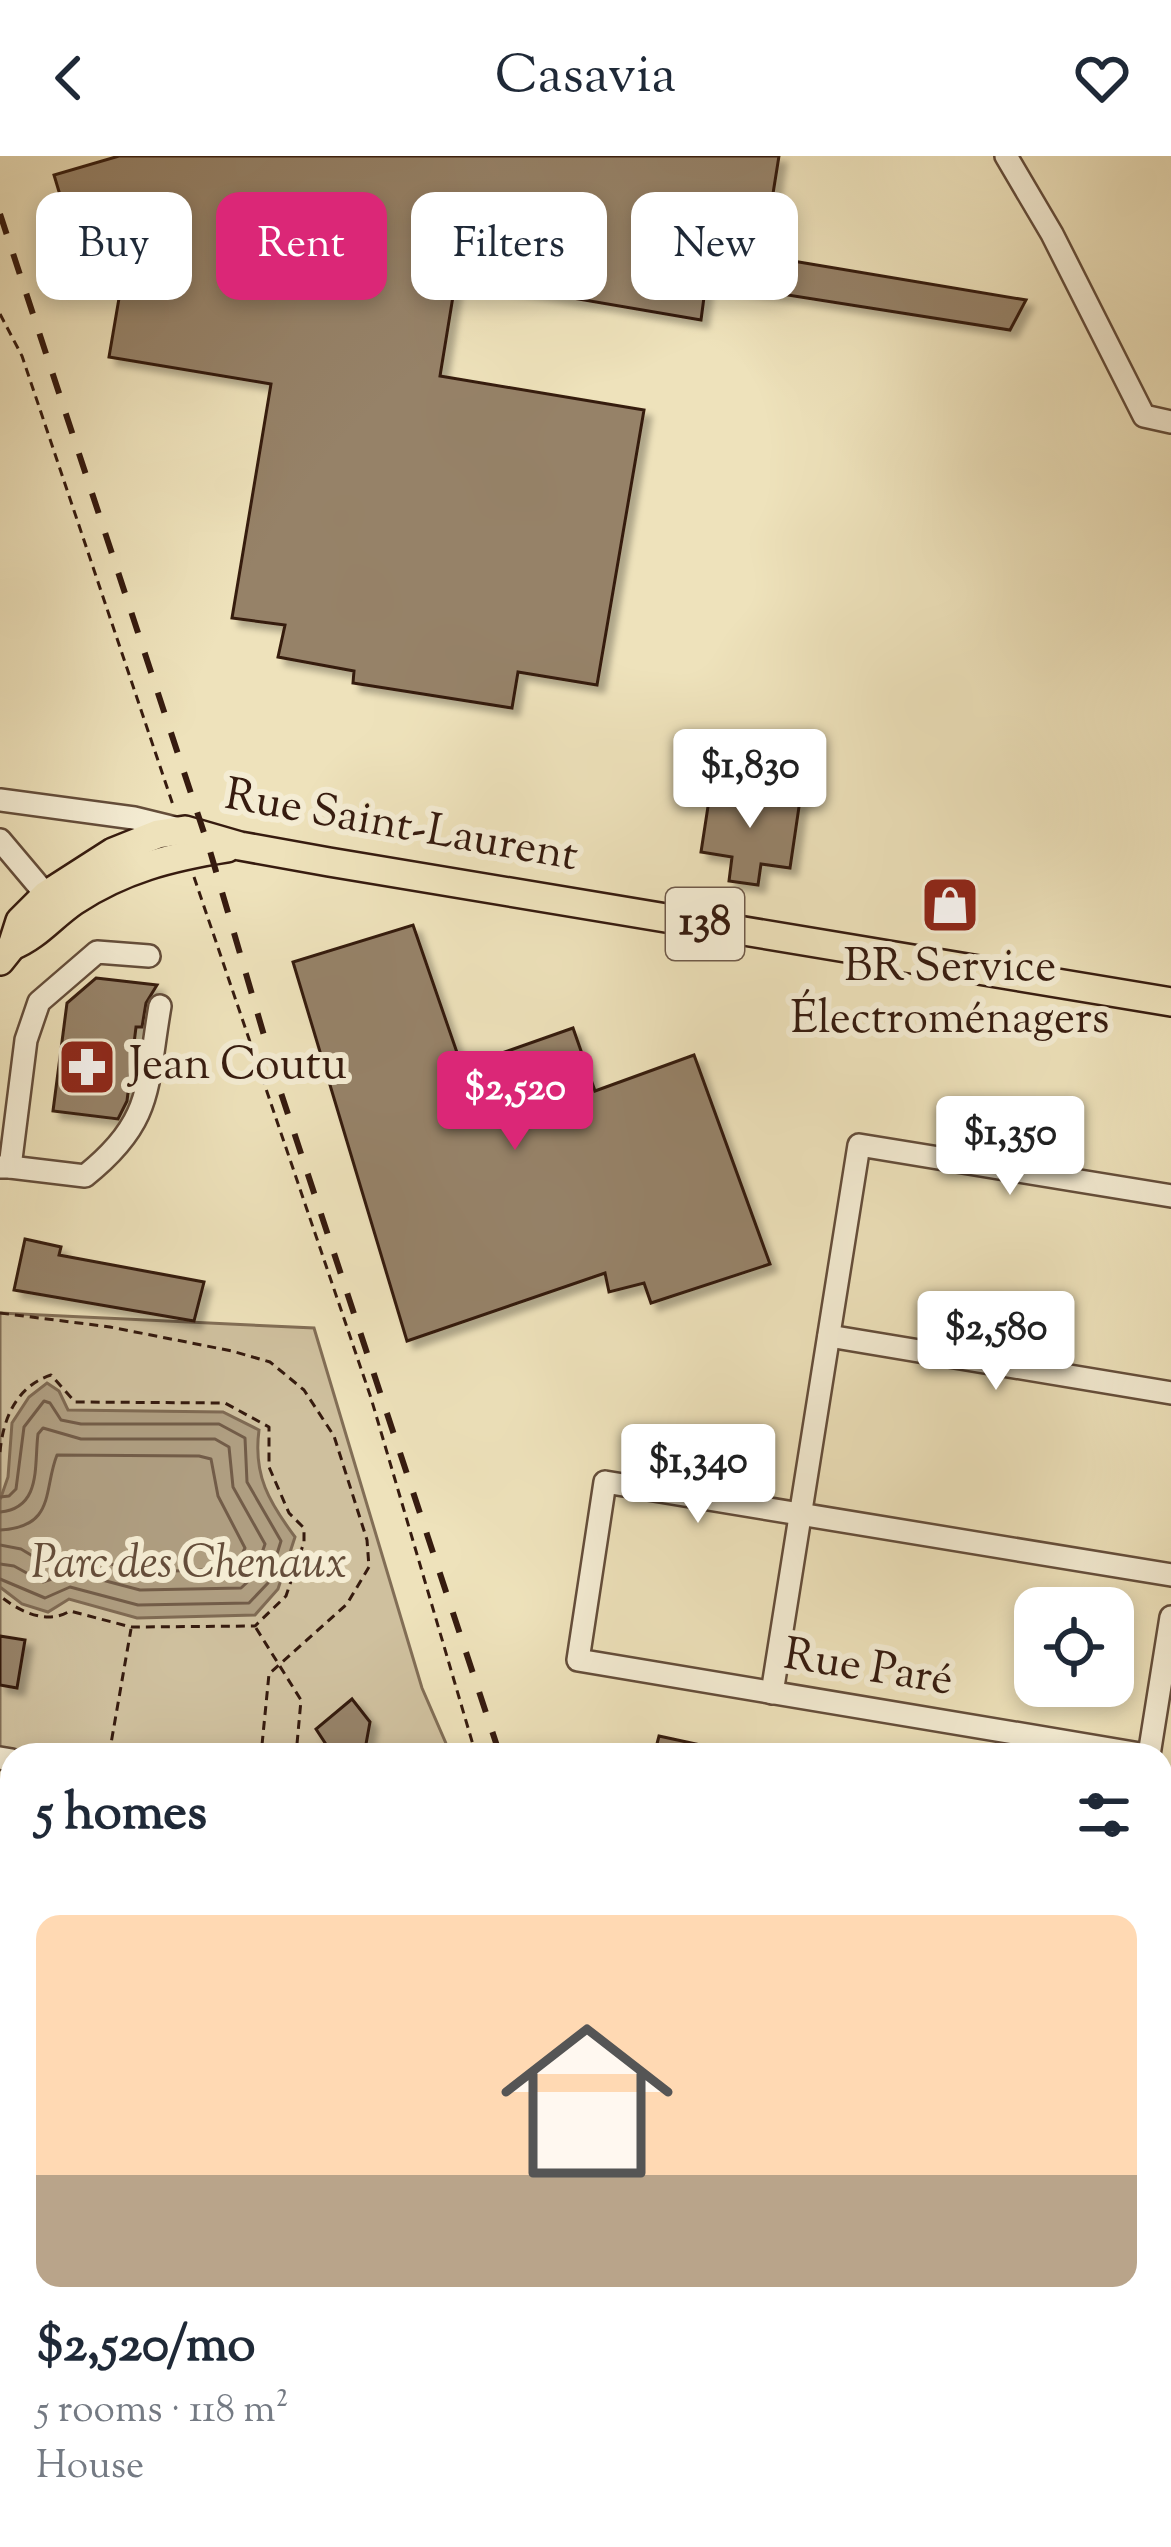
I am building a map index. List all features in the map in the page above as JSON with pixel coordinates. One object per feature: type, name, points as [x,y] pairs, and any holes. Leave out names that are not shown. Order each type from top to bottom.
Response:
[{"type":"main road","name":"Rue Saint-Laurent","points":[[184,838],[1171,1002]]},
{"type":"main road","points":[[6,954],[35,934],[53,903],[130,870],[184,838]]},
{"type":"street","points":[[1006,156],[1052,234],[1144,416],[1171,422]]},
{"type":"street","points":[[0,800],[134,818],[184,838]]},
{"type":"street","points":[[0,840],[53,903]]},
{"type":"street","points":[[149,956],[97,952],[40,1002],[26,1040],[5,1167],[85,1176],[117,1151],[141,1117],[160,1006]]},
{"type":"street","points":[[772,1693],[859,1144],[1171,1196]]},
{"type":"street","points":[[830,1336],[1171,1394]]},
{"type":"street","name":"Rue Paré","points":[[801,1514],[604,1482],[578,1660],[1075,1743]]},
{"type":"street","points":[[801,1514],[1171,1575]]},
{"type":"street","points":[[1150,1743],[1171,1617]]},
{"type":"path","points":[[0,314],[22,356],[371,1398],[472,1743]]},
{"type":"path","points":[[0,1313],[110,1328],[270,1362],[304,1390],[334,1436],[368,1540],[369,1567],[347,1604],[269,1674],[261,1743]]},
{"type":"path","points":[[0,1452],[11,1407],[33,1381],[50,1375],[75,1402],[225,1403],[268,1427],[269,1468],[276,1490],[304,1528],[286,1596],[255,1626],[131,1628],[70,1611],[58,1618],[44,1618],[0,1596]]},
{"type":"path","points":[[255,1626],[301,1700],[297,1743]]},
{"type":"path","points":[[111,1743],[131,1628]]},
{"type":"green space","name":"Parc des Chenaux","points":[[0,1313],[314,1328],[422,1688],[446,1743],[0,1743]]},
{"type":"water","points":[[47,1383],[59,1391],[68,1410],[223,1412],[259,1430],[258,1461],[265,1487],[295,1537],[278,1589],[255,1615],[137,1618],[69,1599],[48,1612],[22,1604],[0,1587],[0,1500],[8,1477],[12,1423],[29,1397]]},
{"type":"building","points":[[119,156],[779,156],[773,192],[631,192],[631,300],[704,300],[701,320],[584,300],[607,300],[607,192],[411,192],[411,300],[452,300],[440,376],[644,410],[597,685],[518,672],[512,708],[353,683],[354,671],[278,657],[285,625],[232,618],[271,384],[109,357],[119,300],[192,300],[192,192],[59,192],[54,175]]},
{"type":"building","points":[[798,262],[1026,300],[1010,330],[798,297]]},
{"type":"building","points":[[711,787],[800,800],[790,868],[761,864],[758,885],[729,881],[732,857],[701,852]]},
{"type":"building","points":[[413,925],[462,1067],[573,1028],[595,1091],[694,1055],[770,1264],[651,1303],[644,1283],[609,1292],[605,1273],[407,1341],[293,962]]},
{"type":"building","points":[[96,978],[157,985],[146,1003],[142,1027],[136,1027],[127,1101],[118,1119],[53,1111],[67,1003]]},
{"type":"building","points":[[25,1239],[61,1247],[59,1255],[204,1282],[194,1321],[14,1290]]},
{"type":"building","points":[[0,1636],[25,1640],[17,1688],[0,1685]]},
{"type":"building","points":[[352,1699],[370,1722],[366,1743],[325,1743],[316,1729]]},
{"type":"building","points":[[659,1736],[691,1743],[657,1743]]},
{"type":"railway","points":[[0,214],[210,851],[280,1090],[496,1743]]},
{"type":"place","name":"BR Service Électroménagers","points":[[950,905]]},
{"type":"place","name":"Jean Coutu","points":[[87,1067]]}]
